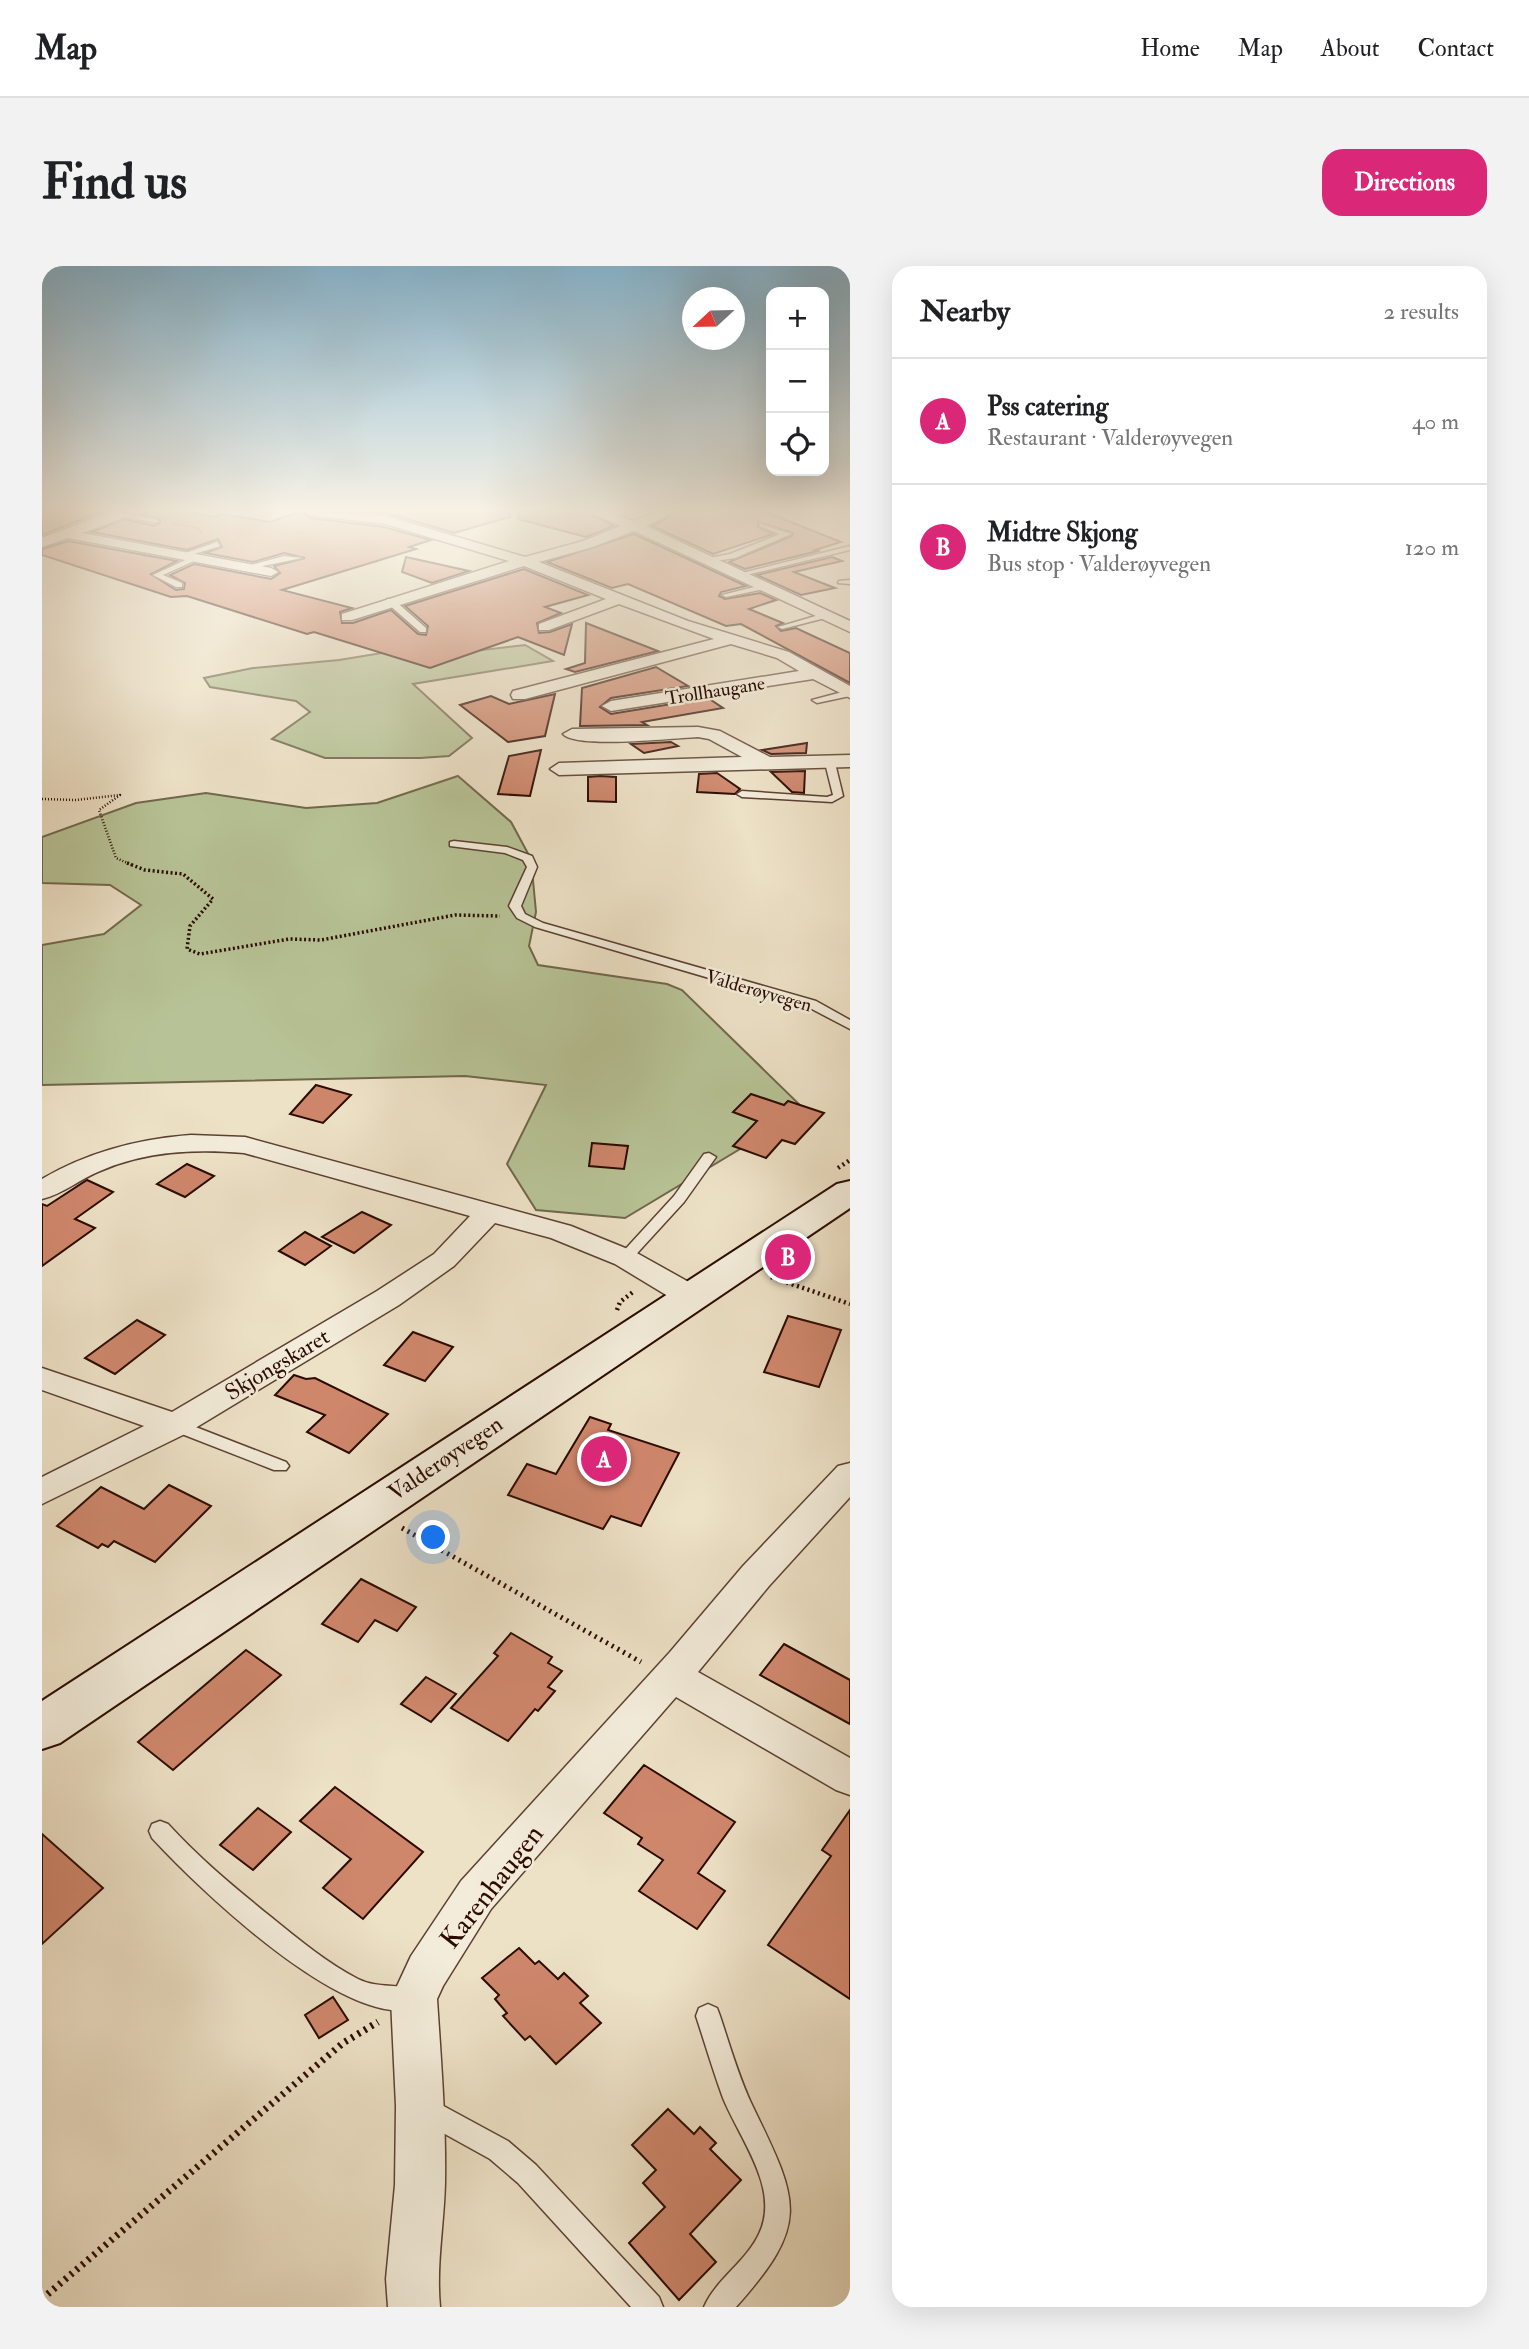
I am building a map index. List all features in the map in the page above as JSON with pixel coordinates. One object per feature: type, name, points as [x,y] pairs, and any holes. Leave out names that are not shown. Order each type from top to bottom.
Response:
[{"type":"main road","name":"Valderøyvegen","points":[[42,1728],[850,1192]]},
{"type":"street","points":[[347,617],[376,606]]},
{"type":"street","points":[[544,627],[599,606]]},
{"type":"street","name":"Trollhaugane","points":[[641,606],[683,624],[783,655],[850,693]]},
{"type":"street","points":[[809,606],[850,627]]},
{"type":"street","name":"Trollhaugane","points":[[519,695],[732,639]]},
{"type":"street","name":"Trollhaugane","points":[[611,706],[818,673]]},
{"type":"street","name":"Trollhaugane","points":[[572,734],[703,732],[762,762]]},
{"type":"street","name":"Trollhaugane","points":[[559,769],[850,761]]},
{"type":"street","points":[[42,1191],[54,1170],[146,1146],[221,1142],[268,1150],[561,1233],[625,1258],[692,1297]]},
{"type":"street","name":"Skjongskaret","points":[[42,1492],[175,1425],[419,1278],[463,1243],[488,1214]]},
{"type":"street","points":[[42,1379],[175,1425]]},
{"type":"street","name":"Karenhaugen","points":[[414,2307],[412,2279],[420,2185],[420,2106],[414,1999],[427,1971],[476,1895],[756,1576],[850,1475]]},
{"type":"street","points":[[671,1675],[850,1778]]},
{"type":"lane","points":[[396,606],[423,630]]},
{"type":"lane","points":[[782,627],[827,615]]},
{"type":"lane","name":"Trollhaugane","points":[[817,700],[850,693]]},
{"type":"lane","points":[[742,794],[828,800],[838,796],[830,763]]},
{"type":"lane","points":[[454,844],[508,850],[519,853],[532,863],[515,906],[521,916]]},
{"type":"lane","name":"Valderøyvegen","points":[[521,916],[584,940],[812,1004],[850,1024]]},
{"type":"lane","points":[[625,1258],[679,1199],[709,1157]]},
{"type":"lane","points":[[175,1425],[280,1466]]},
{"type":"lane","points":[[160,1831],[194,1868],[294,1950],[350,1987],[377,1997],[414,1999]]},
{"type":"lane","points":[[708,2016],[736,2099],[767,2165],[776,2192],[778,2213],[774,2233],[761,2257],[718,2307]]},
{"type":"lane","points":[[420,2106],[499,2150],[527,2174],[649,2307]]},
{"type":"path","points":[[42,799],[49,796],[77,800],[107,792],[120,795],[99,810],[116,858],[145,870],[183,874],[213,899],[190,926],[187,949],[200,954],[289,939],[321,940],[455,915],[521,916]]},
{"type":"path","points":[[768,1275],[850,1304]]},
{"type":"path","points":[[392,1521],[637,1661],[671,1675]]},
{"type":"path","points":[[42,2299],[343,2043],[414,1999]]},
{"type":"green space","points":[[449,642],[466,652],[525,645],[553,661],[413,684],[472,738],[449,756],[325,758],[272,739],[310,712],[296,701],[210,687],[204,678],[253,668],[339,660]]},
{"type":"green space","points":[[458,776],[511,822],[531,859],[536,912],[529,946],[538,965],[667,984],[682,990],[805,1110],[625,1218],[536,1210],[507,1164],[546,1085],[465,1076],[42,1085],[42,945],[104,934],[141,905],[110,885],[42,883],[42,837],[136,803],[206,793],[306,808],[377,803]]},
{"type":"building","points":[[219,606],[352,608],[340,612],[342,623],[353,623],[391,610],[418,634],[426,635],[428,626],[405,606],[548,606],[545,607],[561,613],[537,623],[539,633],[572,624],[564,655],[518,637],[430,668],[314,632],[307,634]]},
{"type":"building","points":[[680,606],[757,606],[749,609],[783,623],[776,626],[781,631],[796,628],[850,653],[850,683],[741,624],[726,626]]},
{"type":"building","points":[[586,623],[658,651],[575,672],[566,669],[585,663]]},
{"type":"building","points":[[656,667],[688,686],[611,698],[600,707],[611,714],[708,698],[723,708],[642,722],[647,725],[580,726],[582,688]]},
{"type":"building","points":[[555,694],[545,736],[508,742],[460,705],[491,696],[509,704]]},
{"type":"building","points":[[671,742],[678,746],[644,753],[631,744]]},
{"type":"building","points":[[807,743],[806,753],[771,754],[762,750]]},
{"type":"building","points":[[541,750],[530,796],[498,794],[509,756]]},
{"type":"building","points":[[805,771],[804,793],[792,792],[771,772]]},
{"type":"building","points":[[717,773],[740,789],[735,794],[697,792],[699,774]]},
{"type":"building","points":[[588,777],[616,777],[616,802],[588,801]]},
{"type":"building","points":[[316,1085],[351,1095],[323,1123],[290,1114]]},
{"type":"building","points":[[751,1094],[784,1105],[788,1101],[824,1113],[795,1144],[782,1140],[766,1158],[733,1146],[757,1121],[733,1112]]},
{"type":"building","points":[[592,1143],[628,1146],[624,1169],[589,1166]]},
{"type":"building","points":[[187,1164],[214,1176],[185,1197],[157,1184]]},
{"type":"building","points":[[87,1180],[113,1192],[75,1219],[95,1228],[42,1266],[42,1204],[47,1206]]},
{"type":"building","points":[[362,1212],[391,1225],[354,1253],[322,1237]]},
{"type":"building","points":[[305,1232],[331,1246],[305,1265],[279,1251]]},
{"type":"building","points":[[788,1316],[841,1330],[819,1387],[764,1372]]},
{"type":"building","points":[[137,1320],[165,1335],[115,1374],[85,1358]]},
{"type":"building","points":[[413,1332],[453,1347],[425,1381],[384,1365]]},
{"type":"building","points":[[294,1375],[306,1379],[315,1378],[388,1414],[349,1453],[307,1432],[325,1415],[275,1395]]},
{"type":"building","points":[[590,1417],[611,1424],[608,1430],[679,1453],[641,1526],[611,1516],[603,1529],[508,1495],[527,1464],[556,1474]]},
{"type":"building","points":[[169,1485],[211,1506],[155,1562],[114,1541],[108,1547],[102,1544],[98,1548],[57,1526],[101,1487],[144,1509]]},
{"type":"building","points":[[361,1579],[416,1607],[397,1631],[375,1620],[358,1642],[322,1624]]},
{"type":"building","points":[[511,1633],[552,1657],[548,1663],[562,1671],[548,1687],[555,1691],[538,1711],[535,1709],[508,1741],[451,1708],[498,1656],[494,1653]]},
{"type":"building","points":[[784,1644],[850,1680],[850,1724],[760,1675]]},
{"type":"building","points":[[246,1650],[281,1675],[173,1770],[138,1742]]},
{"type":"building","points":[[426,1677],[456,1694],[431,1722],[401,1704]]},
{"type":"building","points":[[644,1765],[735,1822],[698,1873],[725,1891],[697,1929],[639,1891],[663,1860],[638,1844],[642,1838],[604,1813]]},
{"type":"building","points":[[335,1787],[423,1852],[363,1919],[323,1888],[351,1859],[300,1821]]},
{"type":"building","points":[[258,1808],[291,1832],[253,1870],[220,1845]]},
{"type":"building","points":[[850,1810],[850,1999],[768,1945],[831,1856],[822,1850]]},
{"type":"building","points":[[42,1834],[103,1888],[42,1944]]},
{"type":"building","points":[[519,1948],[535,1964],[539,1961],[558,1979],[564,1973],[588,1996],[580,2003],[601,2023],[556,2064],[530,2036],[525,2040],[503,2016],[507,2013],[495,1999],[499,1995],[482,1978]]},
{"type":"building","points":[[333,1997],[348,2020],[319,2038],[305,2015]]},
{"type":"building","points":[[668,2109],[694,2134],[700,2127],[716,2143],[710,2149],[741,2180],[690,2234],[716,2262],[679,2300],[629,2243],[665,2207],[643,2183],[656,2170],[632,2145]]},
{"type":"place","name":"Midtre Skjong","points":[[788,1257]]},
{"type":"place","name":"Pss catering","points":[[604,1459]]}]
